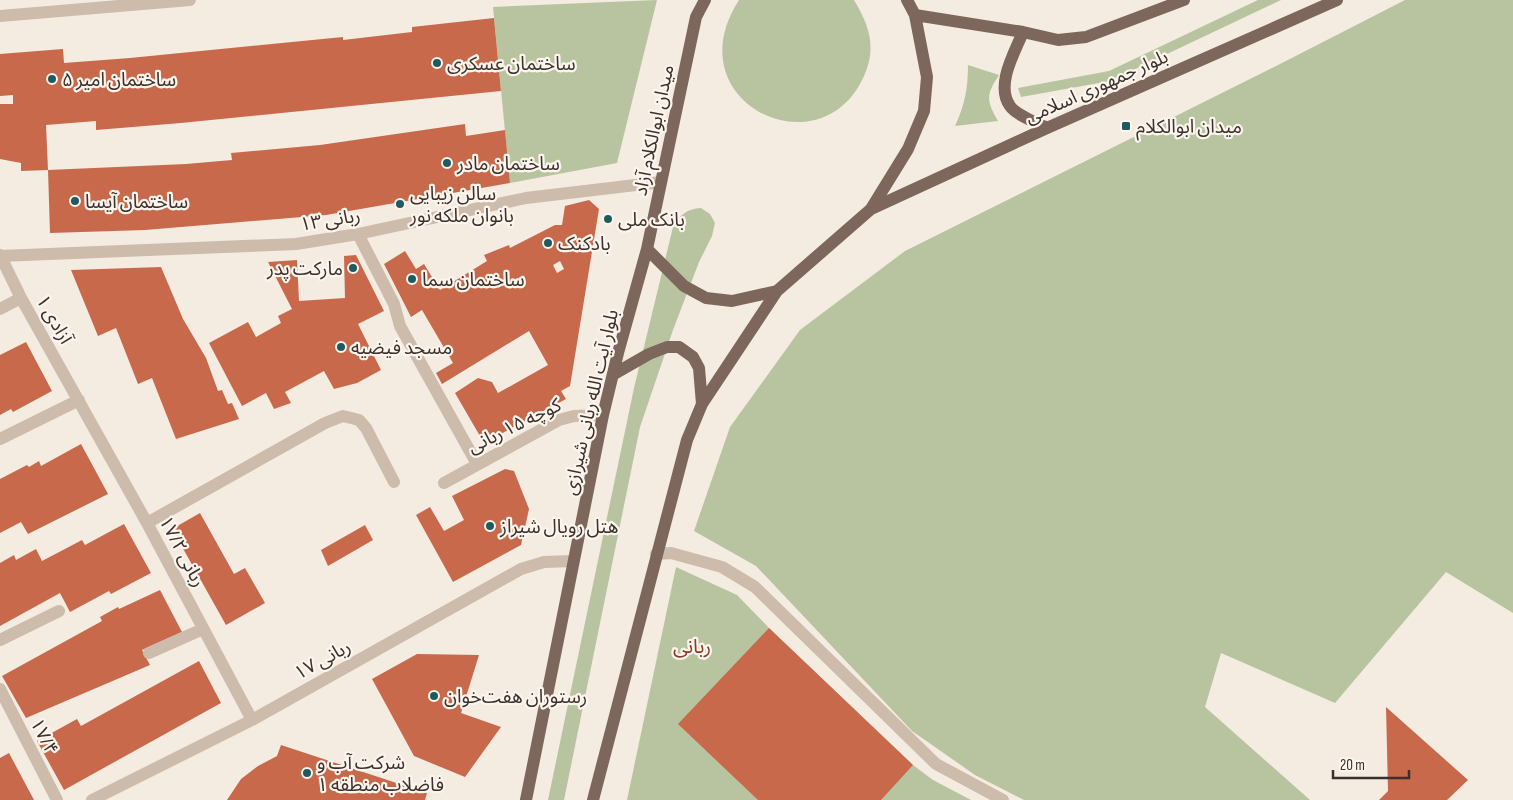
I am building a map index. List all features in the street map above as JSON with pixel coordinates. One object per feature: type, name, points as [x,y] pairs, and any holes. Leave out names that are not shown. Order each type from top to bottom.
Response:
[{"type":"main road","points":[[696,17],[697,0]]},
{"type":"main road","name":"میدان ابوالکلام آزاد","points":[[647,249],[696,17],[705,0]]},
{"type":"main road","points":[[593,800],[687,440],[702,404],[777,291],[871,209],[908,148],[924,112],[927,77],[915,15],[907,0]]},
{"type":"main road","points":[[915,15],[1023,32],[1058,40],[1086,37],[1184,0]]},
{"type":"main road","name":"بلوار جمهوری اسلامی","points":[[871,209],[1047,128],[1337,0]]},
{"type":"main road","points":[[1023,32],[1007,72],[1004,93],[1010,107],[1047,128]]},
{"type":"main road","points":[[647,249],[684,286],[706,298],[732,301],[777,291]]},
{"type":"main road","name":"بلوار آیت الله ربانی شیرازی","points":[[526,800],[573,560],[590,488],[603,415],[647,249]]},
{"type":"main road","points":[[614,374],[649,354],[667,348],[679,347],[694,357],[699,368],[702,404]]},
{"type":"street","points":[[0,16],[190,0]]},
{"type":"street","name":"ربانی ۱۳","points":[[0,255],[296,244],[358,234],[526,198],[661,182]]},
{"type":"street","points":[[358,234],[394,304],[400,326],[477,464]]},
{"type":"street","name":"آزادی ۱","points":[[0,255],[21,298],[79,400]]},
{"type":"street","points":[[0,308],[21,298]]},
{"type":"street","points":[[0,439],[79,400]]},
{"type":"street","name":"ربانی ۱۷/۲","points":[[79,400],[252,720]]},
{"type":"street","name":"کوچه ۱۵ ربانی","points":[[444,482],[559,420],[574,416],[603,415]]},
{"type":"street","points":[[147,523],[325,423],[343,416],[359,420],[366,428],[394,482]]},
{"type":"street","points":[[656,554],[671,552],[722,567],[756,587],[936,764],[1003,800]]},
{"type":"street","name":"ربانی ۱۷","points":[[92,800],[252,720],[522,569],[544,562],[573,560]]},
{"type":"street","points":[[0,640],[59,611]]},
{"type":"street","points":[[150,653],[203,630]]},
{"type":"street","name":"۱۷/۴","points":[[0,689],[57,800]]},
{"type":"green space","points":[[657,0],[617,163],[510,183],[493,7]]},
{"type":"green space","points":[[739,0],[854,0],[864,18],[871,46],[864,76],[844,105],[817,119],[788,121],[761,113],[738,94],[725,69],[724,37]]},
{"type":"green space","points":[[1258,0],[1281,0],[1110,81],[1021,97],[1018,88],[1109,71]]},
{"type":"green space","points":[[1405,0],[1513,0],[1513,613],[1446,572],[1335,703],[1221,653],[1205,707],[1310,800],[1024,800],[975,775],[912,731],[756,566],[694,531],[730,427],[800,330],[905,251]]},
{"type":"green space","points":[[968,65],[999,75],[989,98],[991,108],[998,121],[955,126],[965,96]]},
{"type":"green space","points":[[701,208],[710,214],[715,223],[712,236],[699,262],[673,330],[640,427],[564,800],[548,800],[634,388],[673,227],[684,213]]},
{"type":"green space","points":[[676,567],[737,595],[769,628],[913,765],[933,780],[971,800],[627,800]]},
{"type":"building","points":[[494,18],[501,91],[96,130],[96,121],[46,125],[48,170],[21,171],[21,163],[0,159],[0,104],[13,104],[13,95],[0,96],[0,54],[63,49],[64,63],[343,37],[343,40],[412,32],[412,27]]},
{"type":"building","points":[[465,124],[466,136],[505,130],[510,183],[326,215],[145,230],[50,233],[48,170],[232,160],[231,153],[320,145]]},
{"type":"building","points":[[589,200],[599,209],[570,386],[561,391],[566,399],[484,443],[455,393],[478,378],[492,382],[498,393],[548,365],[529,331],[442,384],[436,373],[453,363],[422,310],[411,317],[384,264],[405,251],[416,269],[424,264],[440,290],[487,261],[484,255],[509,245],[510,248],[555,225],[562,225],[565,206]],"holes":[[[560,261],[564,269],[557,273],[553,265]]]},
{"type":"building","points":[[356,255],[384,311],[358,324],[381,370],[357,383],[334,389],[324,371],[285,392],[291,403],[274,409],[266,393],[242,406],[209,343],[248,322],[256,337],[281,323],[278,316],[292,309],[268,262],[297,260],[299,301],[345,298],[344,256]]},
{"type":"building","points":[[161,267],[183,319],[206,358],[218,391],[222,390],[228,404],[232,403],[239,419],[176,439],[152,378],[138,384],[116,328],[98,336],[71,270]]},
{"type":"building","points":[[26,342],[52,391],[13,412],[11,409],[0,415],[0,355]]},
{"type":"building","points":[[81,444],[108,494],[28,534],[21,522],[0,533],[0,479],[39,461],[41,466]]},
{"type":"building","name":"هتل رویال شیراز","points":[[505,469],[514,471],[529,509],[521,545],[453,582],[416,515],[430,507],[444,531],[464,520],[452,496]]},
{"type":"building","points":[[200,513],[234,574],[245,568],[265,603],[226,625],[172,529]]},
{"type":"building","points":[[124,524],[151,573],[111,594],[109,591],[70,612],[60,593],[0,626],[0,563],[14,555],[16,560],[36,549],[42,561],[82,540],[85,545]]},
{"type":"building","points":[[365,525],[373,540],[328,566],[321,550]]},
{"type":"building","points":[[160,590],[182,632],[142,650],[150,665],[26,718],[2,676],[102,621],[100,617],[118,607],[119,609]]},
{"type":"building","points":[[769,628],[913,765],[881,800],[758,800],[678,724]]},
{"type":"building","points":[[417,654],[479,655],[461,713],[501,727],[465,777],[414,756],[372,679]]},
{"type":"building","points":[[199,661],[221,703],[64,790],[37,741],[77,719],[81,726]]},
{"type":"building","points":[[1386,707],[1468,780],[1447,800],[1379,800],[1388,791]]},
{"type":"building","name":"شرکت آب و فاضلاب منطقه ۱","points":[[281,745],[427,793],[425,800],[227,800],[241,779],[258,766],[277,756]]},
{"type":"building","points":[[9,753],[34,800],[0,800],[0,758]]},
{"type":"place","name":"ساختمان عسکری","points":[[437,63]]},
{"type":"place","name":"ساختمان امیر ۵","points":[[52,79]]},
{"type":"place","name":"میدان ابوالکلام","points":[[1126,126]]},
{"type":"place","name":"ساختمان مادر","points":[[447,163]]},
{"type":"place","name":"ساختمان آیسا","points":[[75,201]]},
{"type":"place","name":"سالن زیبایی بانوان ملکه نور","points":[[400,204]]},
{"type":"place","name":"بانک ملی","points":[[608,219]]},
{"type":"place","name":"بادکنک","points":[[548,243]]},
{"type":"place","name":"مارکت پدر","points":[[353,268]]},
{"type":"place","name":"ساختمان سما","points":[[412,279]]},
{"type":"place","name":"مسجد فیضیه","points":[[341,347]]},
{"type":"place","name":"هتل رویال شیراز","points":[[490,526]]},
{"type":"place","name":"رستوران هفت‌خوان","points":[[434,696]]},
{"type":"place","name":"شرکت آب و فاضلاب منطقه ۱","points":[[307,773]]},
{"type":"district","name":"ربانی","points":[[692,646]]}]
